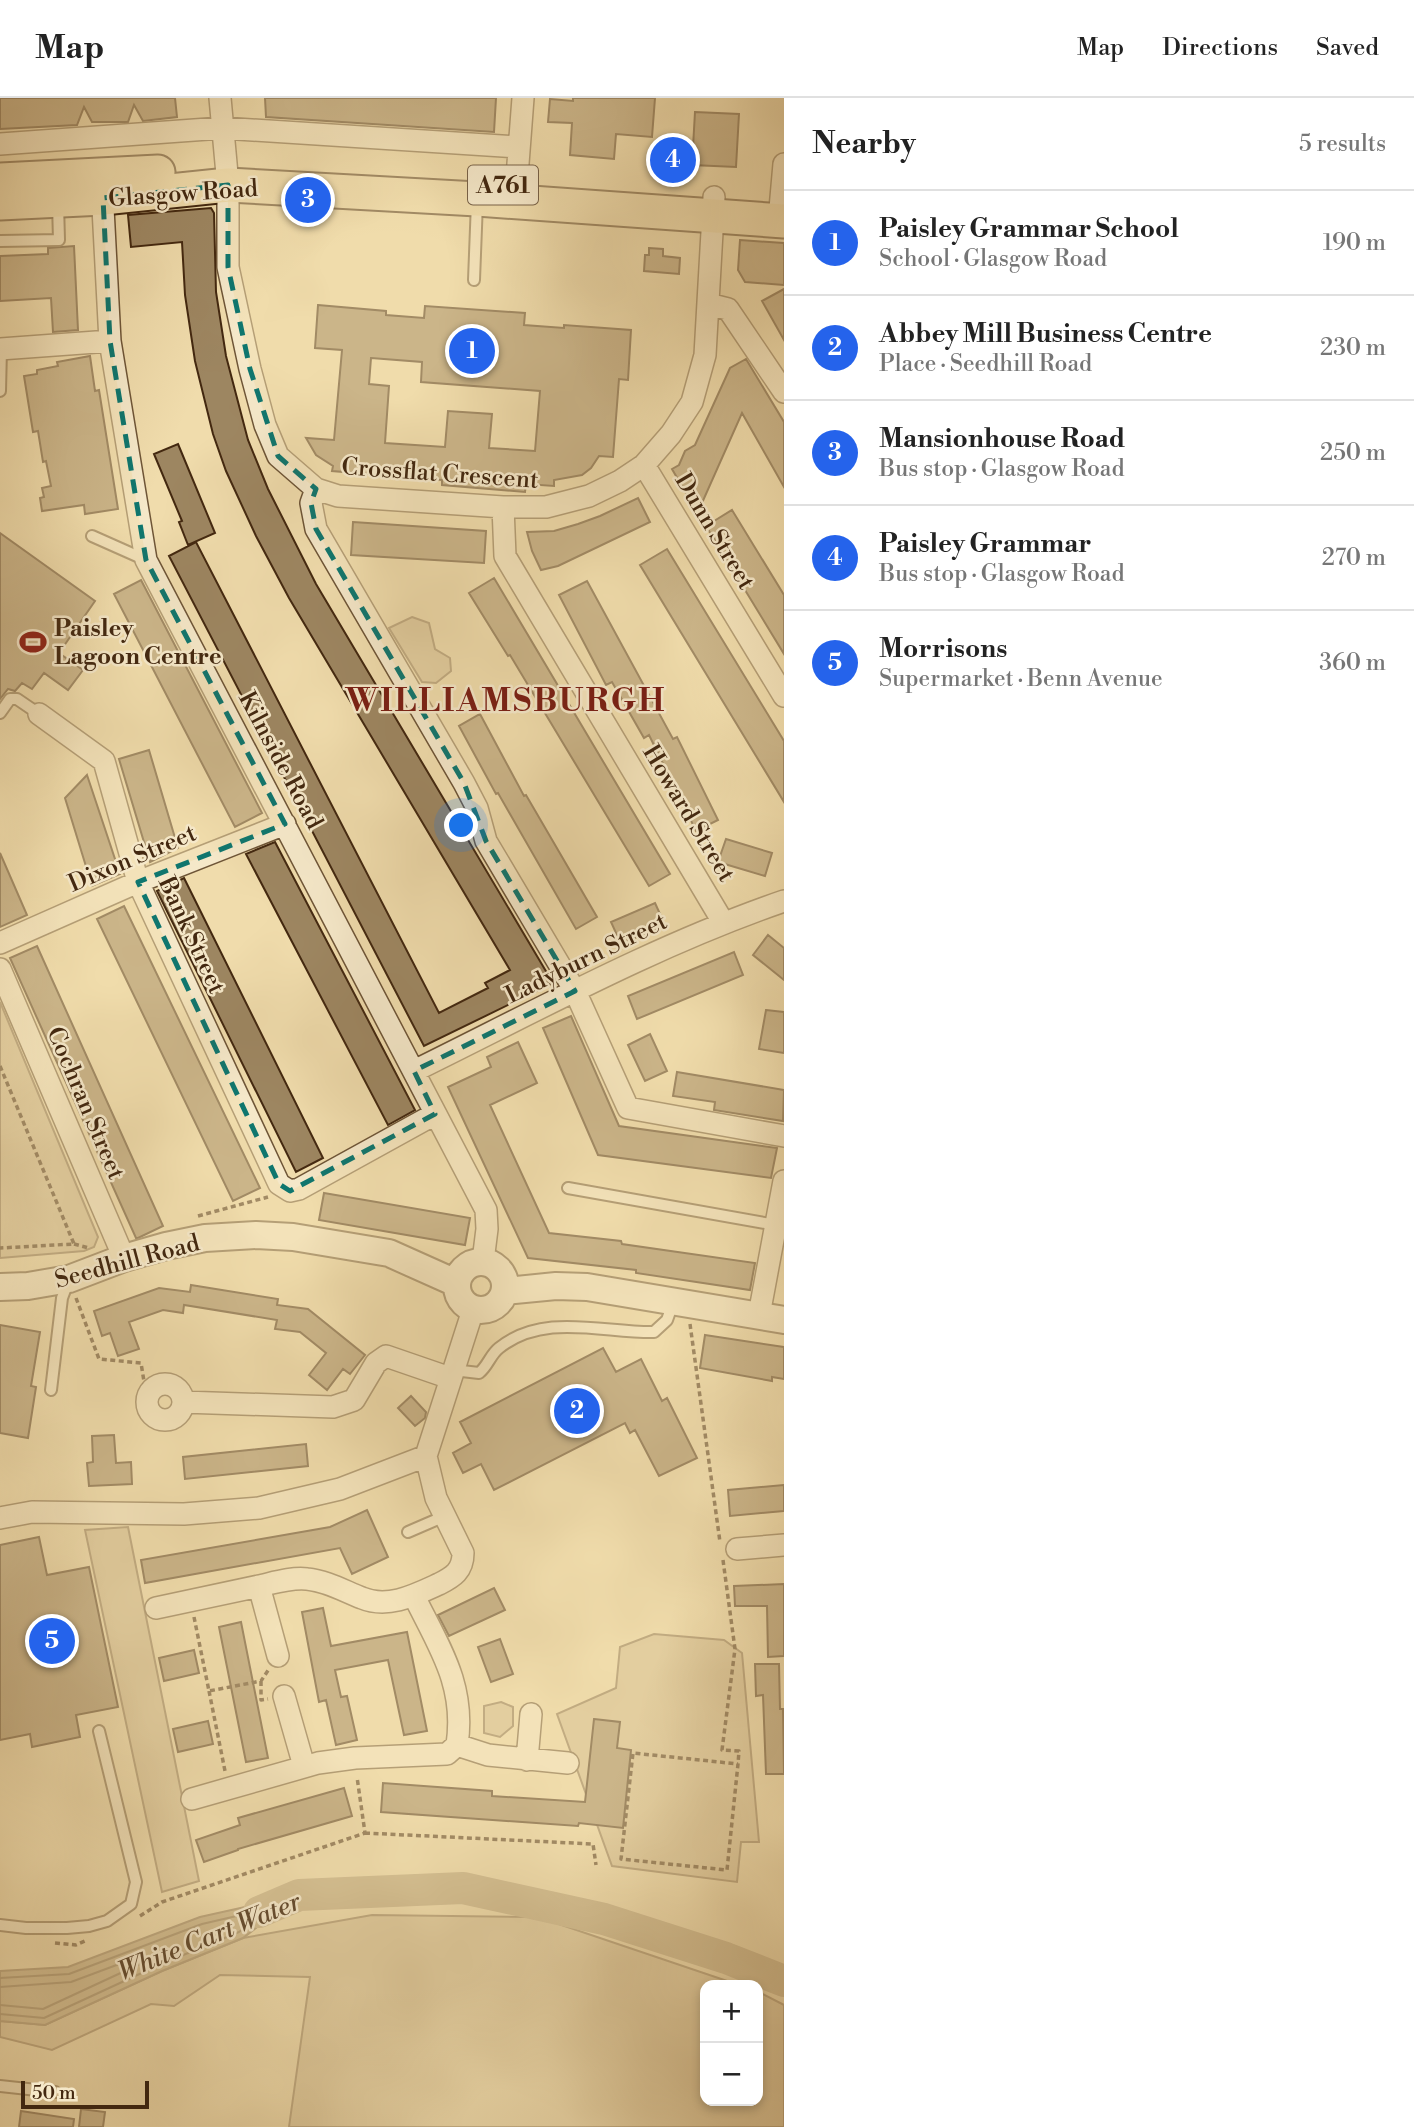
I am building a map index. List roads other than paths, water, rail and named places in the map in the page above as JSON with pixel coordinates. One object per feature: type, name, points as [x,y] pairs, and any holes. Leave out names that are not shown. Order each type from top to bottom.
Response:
[{"type":"main road","name":"Glasgow Road","points":[[0,203],[58,201],[102,186],[178,171],[782,211]]},
{"type":"main road","name":"Glasgow Road","points":[[227,175],[478,199],[515,195]]},
{"type":"main road","name":"Glasgow Road","points":[[0,180],[102,186]]},
{"type":"street","points":[[220,98],[227,175],[228,267],[265,425],[278,456],[316,488],[312,503],[316,529],[464,783],[477,808],[486,841],[575,991],[628,1108],[784,1136]]},
{"type":"street","points":[[515,195],[523,98]]},
{"type":"street","points":[[0,144],[222,128],[519,147]]},
{"type":"street","points":[[782,211],[784,164]]},
{"type":"street","name":"Kilnside Road","points":[[102,186],[110,341],[146,560],[486,1210],[483,1262]]},
{"type":"street","name":"Crossflat Crescent","points":[[316,488],[338,496],[503,507],[546,507],[589,496],[620,481],[644,465],[671,434],[692,402],[705,355],[713,207]]},
{"type":"street","points":[[708,303],[728,309],[784,392]]},
{"type":"street","points":[[1,349],[110,341]]},
{"type":"street","name":"Dunn Street","points":[[644,465],[784,696]]},
{"type":"street","name":"Howard Street","points":[[503,507],[505,556],[723,922]]},
{"type":"street","name":"Bank Street","points":[[39,714],[104,761],[138,882],[279,1184],[290,1191],[299,1189],[435,1114]]},
{"type":"street","name":"Dixon Street","points":[[0,943],[138,882],[285,824]]},
{"type":"street","name":"Ladyburn Street","points":[[414,1070],[723,922],[784,901]]},
{"type":"street","name":"Cochran Street","points":[[0,969],[124,1258]]},
{"type":"street","points":[[505,1291],[556,1286],[587,1287],[771,1317],[776,1225],[784,1181]]},
{"type":"street","name":"Seedhill Road","points":[[0,1287],[27,1286],[69,1279],[124,1258],[205,1238],[256,1235],[293,1237],[389,1253],[456,1283]]},
{"type":"street","points":[[483,1262],[491,1264],[502,1273],[505,1291],[502,1299],[492,1308],[473,1310],[459,1298],[456,1283],[458,1275],[466,1266],[483,1262]]},
{"type":"street","points":[[156,1608],[305,1578],[338,1586],[365,1600],[388,1603],[414,1596],[455,1576],[463,1563],[463,1553],[436,1498],[426,1456],[473,1310]]},
{"type":"street","points":[[147,1400],[154,1416],[165,1420],[180,1413],[183,1402],[333,1407],[354,1399],[376,1363],[386,1356],[451,1374]]},
{"type":"street","points":[[0,1518],[32,1512],[184,1514],[259,1508],[340,1489],[426,1456]]},
{"type":"street","points":[[737,1549],[784,1545]]},
{"type":"street","points":[[259,1586],[278,1656]]},
{"type":"street","points":[[192,1798],[304,1766],[355,1758],[447,1754],[457,1745],[460,1712],[453,1678],[414,1596]]},
{"type":"street","points":[[284,1696],[304,1766]]},
{"type":"street","points":[[527,1760],[531,1714]]},
{"type":"street","points":[[457,1745],[488,1755],[568,1763]]},
{"type":"lane","points":[[474,280],[478,199]]},
{"type":"lane","points":[[0,241],[59,240],[58,201]]},
{"type":"lane","points":[[0,391],[1,349]]},
{"type":"lane","points":[[92,536],[146,560]]},
{"type":"lane","points":[[0,713],[10,699],[17,699],[39,714]]},
{"type":"lane","points":[[568,1188],[776,1225]]},
{"type":"lane","points":[[51,1390],[62,1298],[69,1279]]},
{"type":"lane","points":[[451,1374],[479,1373],[501,1346],[554,1326],[654,1332],[667,1320],[680,1301]]},
{"type":"lane","points":[[408,1532],[445,1516]]},
{"type":"lane","points":[[0,1925],[26,1928],[89,1926],[107,1921],[131,1904],[136,1882],[99,1731]]},
{"type":"lane","points":[[0,2086],[55,2092]]},
{"type":"water","name":"White Cart Water","points":[[299,1895],[243,1938],[162,1971],[45,2025],[0,2021],[0,1971],[68,1967],[200,1917]]},
{"type":"waterway","name":"White Cart Water","points":[[259,1912],[299,1895],[463,1888],[604,1919],[726,1958],[784,1981]]},
{"type":"place","name":"Paisley Grammar","points":[[673,160]]},
{"type":"place","name":"Mansionhouse Road","points":[[308,200]]},
{"type":"place","name":"Paisley Grammar School","points":[[472,351]]},
{"type":"place","name":"Paisley Lagoon Centre","points":[[33,642]]},
{"type":"place","name":"Abbey Mill Business Centre","points":[[577,1411]]},
{"type":"place","name":"Morrisons","points":[[52,1641]]},
{"type":"district","name":"WILLIAMSBURGH","points":[[506,700]]}]
